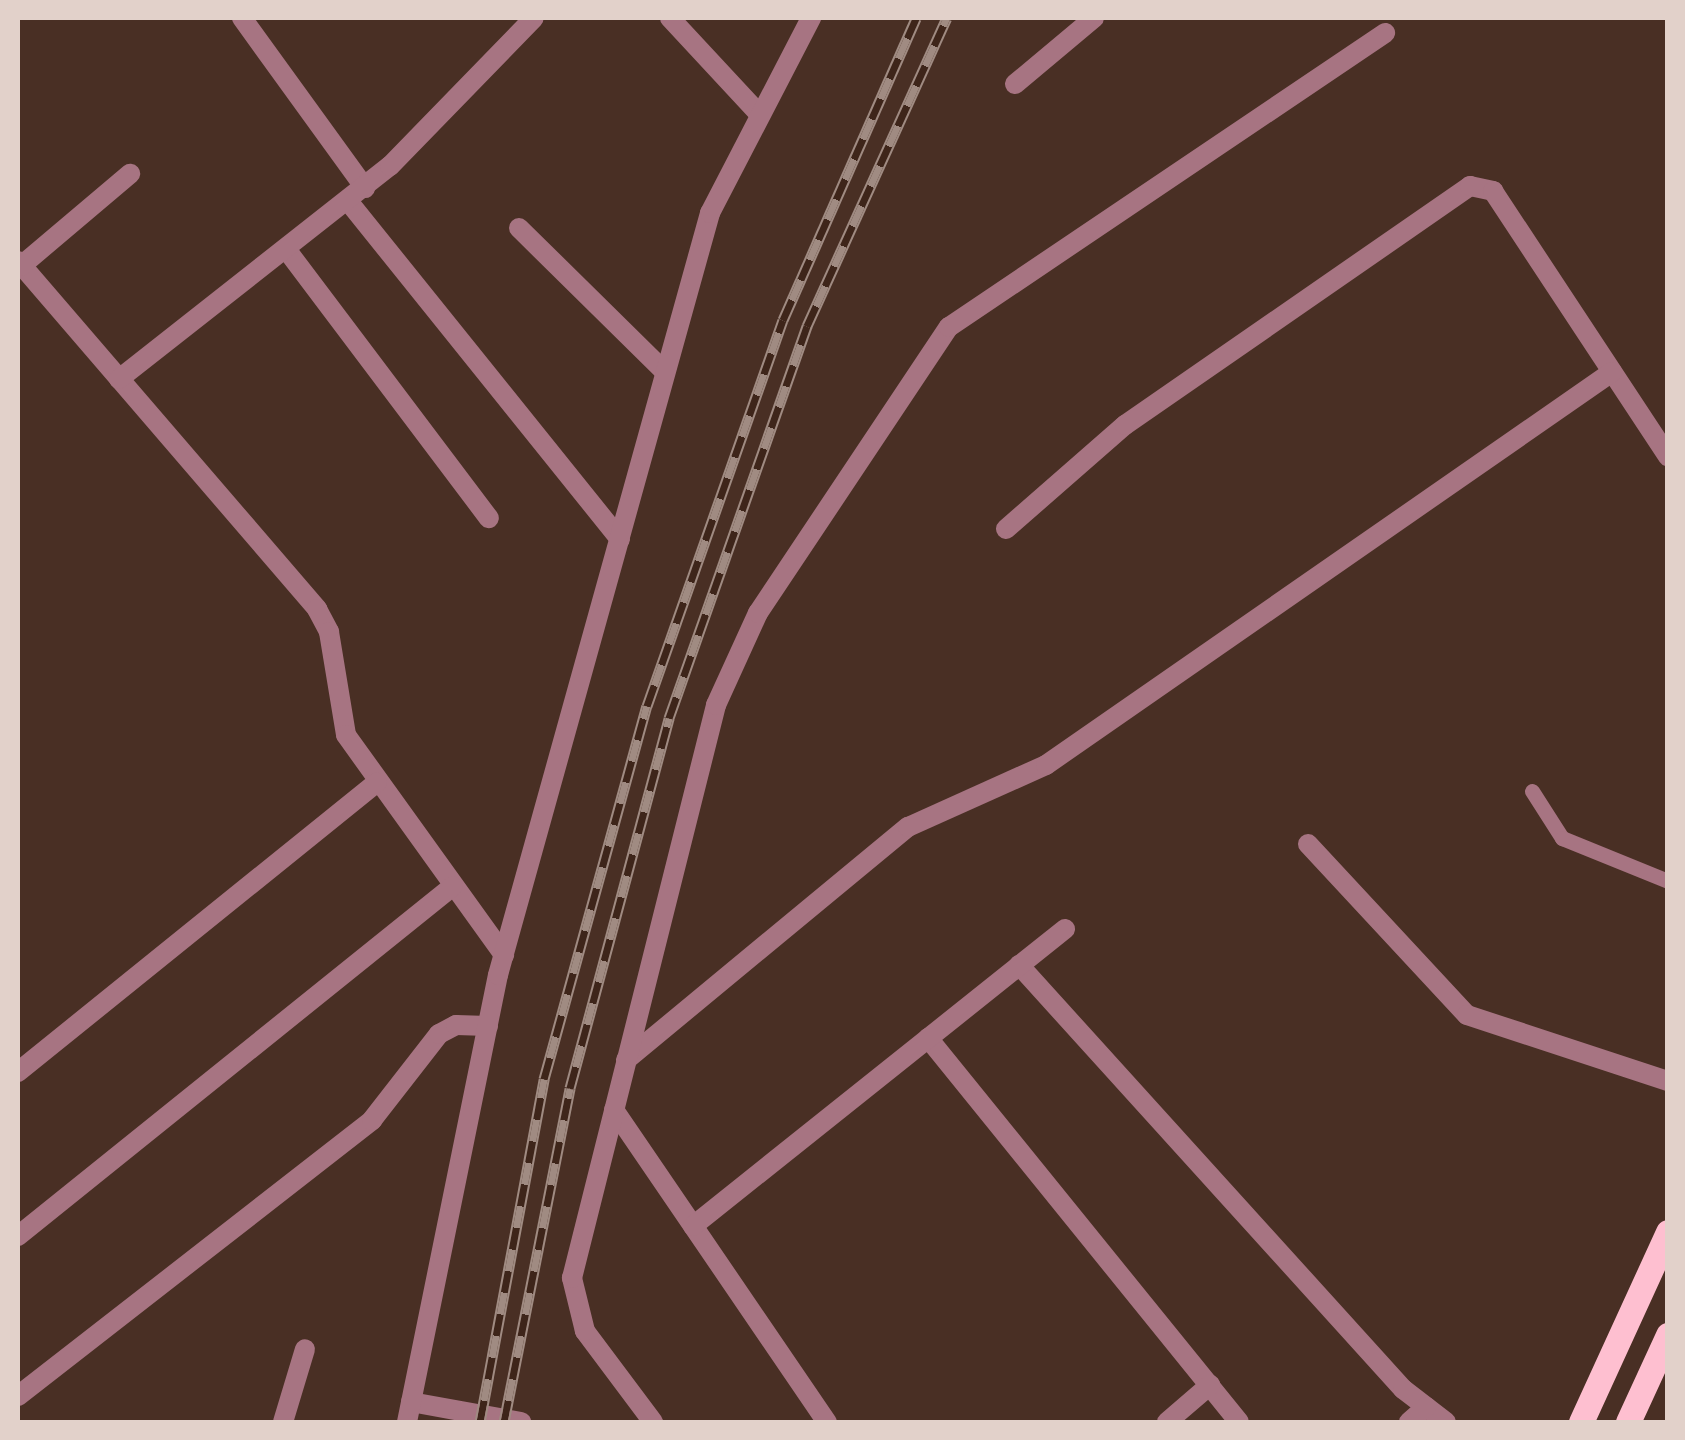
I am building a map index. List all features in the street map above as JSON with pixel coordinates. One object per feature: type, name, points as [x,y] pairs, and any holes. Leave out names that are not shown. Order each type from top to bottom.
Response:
[{"type":"main road","points":[[1581,1422],[1668,1232]]},
{"type":"main road","points":[[1628,1422],[1668,1334]]},
{"type":"street","points":[[242,18],[357,194],[620,539]]},
{"type":"street","points":[[119,379],[357,194],[534,18]]},
{"type":"street","points":[[670,18],[760,115]]},
{"type":"street","points":[[521,1422],[409,1412],[504,954],[710,213],[811,18]]},
{"type":"street","points":[[1015,84],[1094,18]]},
{"type":"street","points":[[653,1422],[585,1331],[572,1278],[716,705],[758,612],[949,326],[1385,34]]},
{"type":"street","points":[[130,174],[19,264],[317,609],[330,632],[346,735],[504,954]]},
{"type":"street","points":[[1006,529],[1125,426],[1470,186],[1493,191],[1668,456]]},
{"type":"street","points":[[519,228],[665,372]]},
{"type":"street","points":[[286,249],[489,518]]},
{"type":"street","points":[[626,1060],[908,827],[1046,765],[1612,372]]},
{"type":"street","points":[[18,1072],[377,782]]},
{"type":"street","points":[[1308,844],[1467,1015],[1668,1081]]},
{"type":"street","points":[[18,1236],[453,886]]},
{"type":"street","points":[[693,1226],[1065,929]]},
{"type":"street","points":[[1019,965],[1426,1407],[1446,1422]]},
{"type":"street","points":[[18,1396],[372,1120],[395,1099],[439,1034],[456,1025],[488,1026]]},
{"type":"street","points":[[928,1038],[1240,1422]]},
{"type":"street","points":[[614,1110],[827,1422]]},
{"type":"street","points":[[283,1422],[305,1348]]},
{"type":"street","points":[[1167,1422],[1210,1385]]},
{"type":"street","points":[[1410,1422],[1426,1407]]},
{"type":"lane","points":[[1532,791],[1562,838],[1668,882]]},
{"type":"railway","points":[[480,1422],[544,1079],[647,706],[783,320],[916,18]]},
{"type":"railway","points":[[504,1422],[570,1088],[669,718],[807,326],[947,18]]}]
